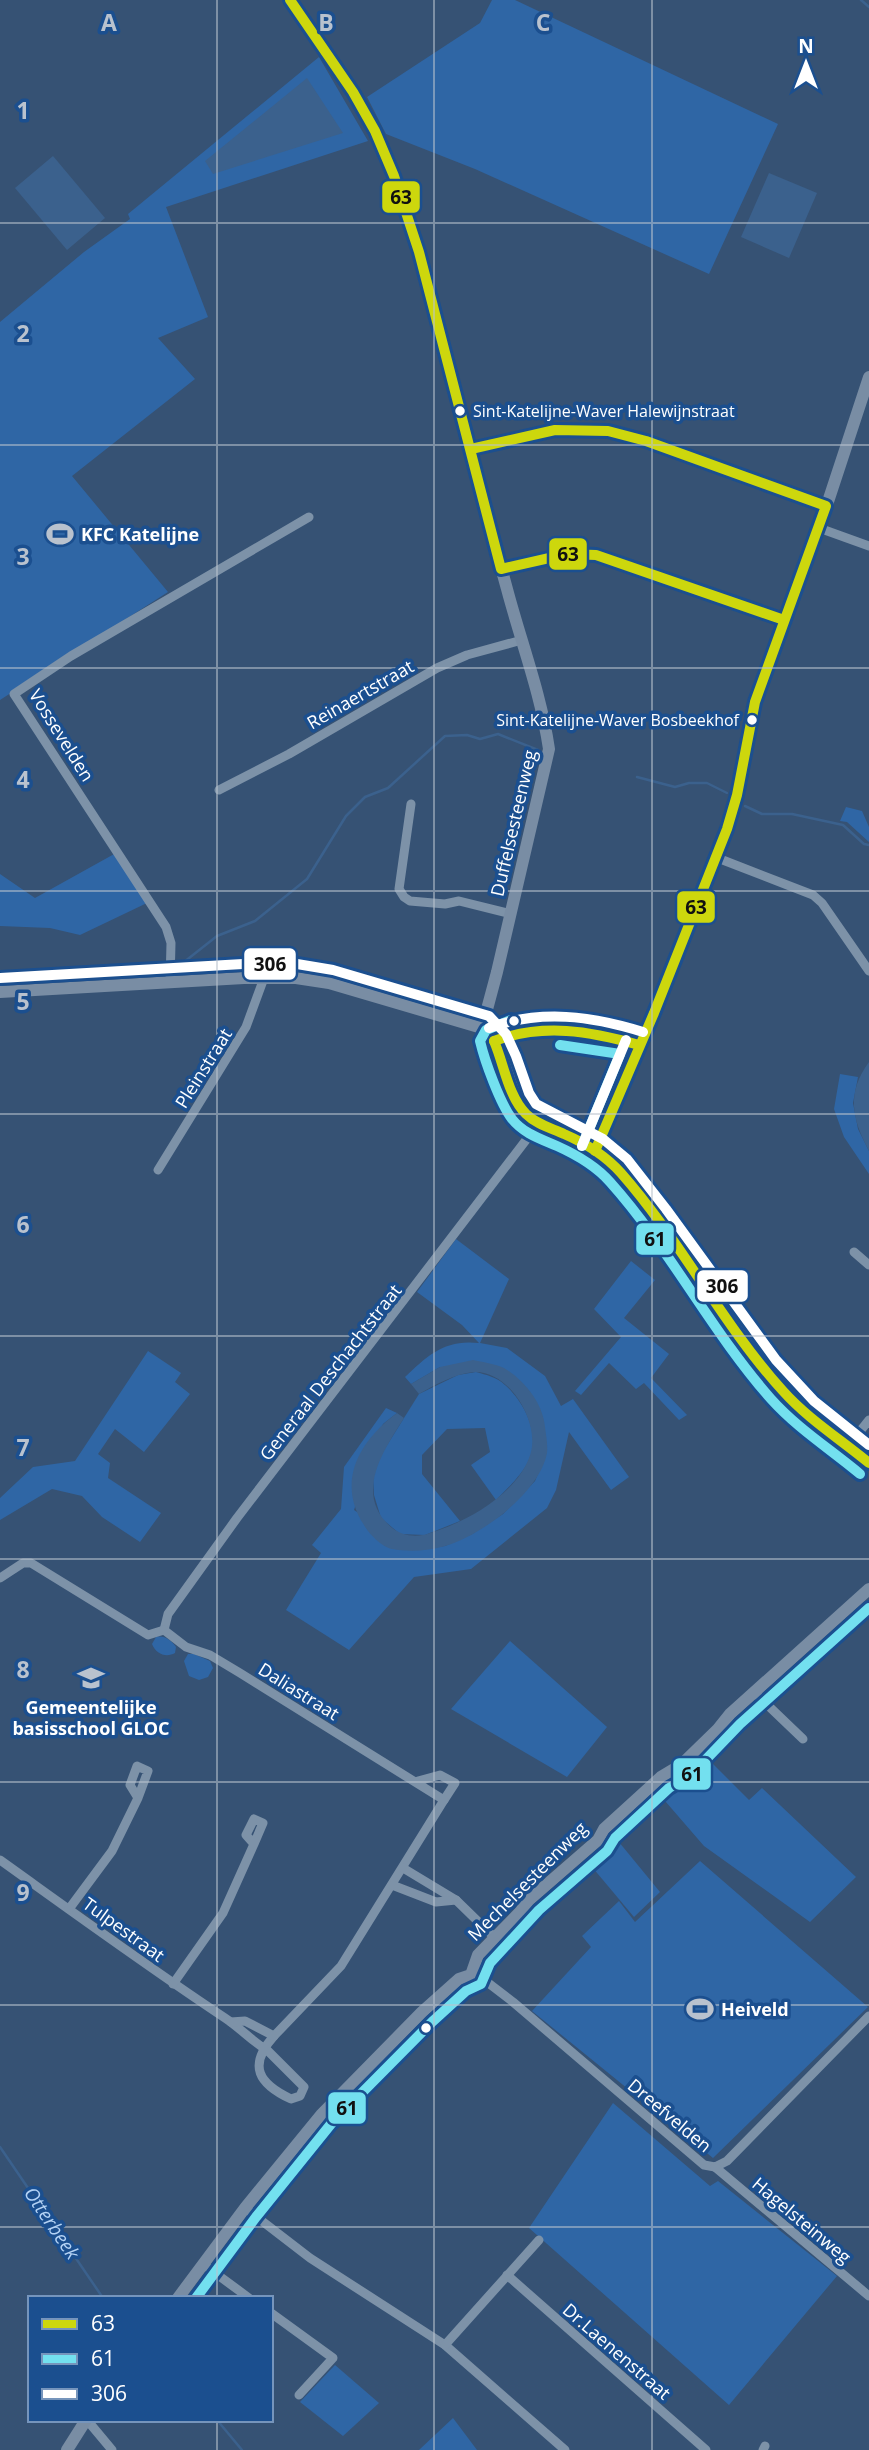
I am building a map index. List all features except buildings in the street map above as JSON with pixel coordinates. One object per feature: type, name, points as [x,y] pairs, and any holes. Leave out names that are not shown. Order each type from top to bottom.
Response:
[{"type":"street","name":"Duffelsesteenweg","points":[[290,0],[364,110],[384,150],[403,201],[419,252],[501,569],[546,726],[549,749],[482,1028]]},
{"type":"street","points":[[595,1151],[653,1015],[737,795],[755,702],[819,528],[869,377]]},
{"type":"street","points":[[471,449],[555,430],[608,431],[657,445],[826,506]]},
{"type":"street","name":"Vossevelden","points":[[170,983],[171,943],[166,927],[14,694],[71,656],[309,517]]},
{"type":"street","points":[[819,528],[869,546]]},
{"type":"street","points":[[501,569],[567,554],[596,555],[784,620]]},
{"type":"street","name":"Reinaertstraat","points":[[219,790],[289,754],[437,668],[467,655],[522,640]]},
{"type":"street","points":[[411,804],[399,890],[404,897],[410,901],[445,904],[459,901],[511,914]]},
{"type":"street","points":[[715,857],[813,895],[822,903],[869,971]]},
{"type":"street","name":"Pleinstraat","points":[[158,1170],[246,1027],[264,978]]},
{"type":"street","points":[[0,992],[296,978],[329,983],[482,1028],[494,1041],[516,1099],[526,1114],[595,1151],[617,1169],[765,1370],[804,1411],[869,1463]]},
{"type":"street","points":[[494,1041],[516,1032],[538,1029],[612,1037],[639,1045]]},
{"type":"street","name":"Generaal Deschachtstraat","points":[[164,1630],[168,1614],[237,1518],[539,1123]]},
{"type":"street","points":[[854,1252],[869,1265]]},
{"type":"street","points":[[848,1446],[869,1420]]},
{"type":"street","points":[[0,1578],[23,1563],[31,1563],[148,1635],[164,1630]]},
{"type":"street","name":"Mechelsesteenweg","points":[[179,2296],[244,2208],[330,2106],[422,2012],[459,1979],[471,1975],[478,1955],[529,1900],[598,1840],[604,1829],[661,1777],[681,1765],[730,1714],[869,1589]]},
{"type":"street","name":"Daliastraat","points":[[164,1630],[186,1647],[210,1655],[444,1800]]},
{"type":"street","points":[[755,1693],[803,1739]]},
{"type":"street","points":[[264,2048],[341,1966],[455,1783],[440,1775],[418,1782]]},
{"type":"street","points":[[69,1909],[112,1851],[138,1798]]},
{"type":"street","points":[[173,1984],[223,1913],[254,1844]]},
{"type":"street","name":"Tulpestraat","points":[[0,1860],[264,2048],[304,2087],[296,2099],[286,2097],[261,2079],[260,2058],[264,2048]]},
{"type":"street","points":[[403,1868],[456,1900],[495,1938]]},
{"type":"street","points":[[392,1885],[436,1902],[456,1900]]},
{"type":"street","name":"Dreefvelden","points":[[471,1975],[487,1982],[513,2002],[704,2165],[715,2167],[727,2161],[869,2016]]},
{"type":"street","name":"Tulpestraat","points":[[231,2022],[245,2021],[274,2036]]},
{"type":"street","name":"Hagelsteinweg","points":[[715,2167],[869,2297]]},
{"type":"street","points":[[244,2208],[310,2258],[445,2345],[565,2450]]},
{"type":"street","points":[[445,2345],[539,2241]]},
{"type":"street","points":[[203,2264],[246,2296]]},
{"type":"street","name":"Dr.Laenenstraat","points":[[507,2275],[706,2450]]},
{"type":"street","points":[[273,2315],[333,2358],[299,2395]]},
{"type":"street","points":[[67,2450],[85,2422]]},
{"type":"street","points":[[88,2422],[112,2450]]},
{"type":"shaded area","points":[[492,0],[515,0],[778,124],[709,274],[475,169],[386,134],[367,97],[480,23]]},
{"type":"shaded area","name":"KFC Katelijne","points":[[319,57],[368,141],[166,207],[208,317],[158,338],[195,379],[72,476],[168,592],[0,700],[0,322],[84,252],[130,219],[128,214]]},
{"type":"shaded area","points":[[307,78],[343,133],[213,174],[205,161]]},
{"type":"shaded area","points":[[53,156],[105,218],[67,250],[15,188]]},
{"type":"shaded area","points":[[769,173],[817,193],[789,258],[741,237]]},
{"type":"shaded area","points":[[846,807],[862,811],[869,827],[869,842],[847,822],[840,821]]},
{"type":"shaded area","points":[[116,853],[147,903],[80,935],[50,928],[0,926],[0,874],[35,898]]},
{"type":"shaded area","points":[[869,1062],[869,1151],[855,1117],[854,1095]]},
{"type":"shaded area","points":[[840,1074],[858,1077],[853,1103],[858,1129],[869,1151],[869,1174],[844,1137],[834,1109]]},
{"type":"shaded area","points":[[456,1239],[509,1279],[480,1343],[507,1348],[545,1376],[561,1406],[573,1399],[629,1477],[611,1490],[569,1432],[556,1490],[547,1508],[471,1569],[414,1577],[349,1650],[286,1610],[321,1553],[312,1545],[341,1509],[344,1467],[386,1408],[397,1413],[383,1424],[354,1510],[416,1550],[445,1546],[472,1534],[503,1514],[535,1481],[547,1452],[503,1368],[440,1367],[411,1384],[405,1377],[438,1350],[467,1342],[479,1343],[462,1325],[417,1292]]},
{"type":"shaded area","points":[[631,1261],[655,1280],[624,1318],[669,1354],[651,1378],[687,1415],[679,1420],[644,1383],[636,1389],[609,1363],[581,1395],[575,1391],[621,1337],[594,1309]]},
{"type":"shaded area","points":[[148,1351],[181,1373],[175,1382],[190,1394],[144,1452],[115,1429],[98,1454],[110,1463],[108,1478],[161,1513],[140,1542],[102,1517],[82,1496],[52,1489],[0,1520],[0,1498],[33,1467],[75,1461]]},
{"type":"shaded area","points":[[473,1360],[504,1368],[519,1379],[536,1401],[541,1409],[547,1443],[542,1468],[521,1497],[475,1533],[432,1549],[388,1548],[376,1540],[364,1525],[356,1509],[352,1478],[362,1449],[397,1413],[404,1418],[381,1458],[373,1486],[374,1501],[380,1514],[391,1527],[404,1534],[425,1535],[459,1522],[488,1505],[513,1484],[529,1458],[532,1445],[527,1416],[511,1389],[499,1380],[487,1374],[466,1373],[445,1380],[419,1394],[411,1384],[440,1367]]},
{"type":"shaded area","points":[[476,1372],[499,1380],[524,1409],[533,1438],[530,1458],[519,1475],[496,1500],[471,1465],[490,1452],[485,1428],[447,1429],[422,1455],[422,1474],[460,1521],[425,1535],[400,1534],[381,1518],[374,1495],[373,1477],[379,1458],[419,1394],[458,1375]]},
{"type":"shaded area","points":[[156,1637],[170,1640],[176,1647],[175,1653],[159,1653],[152,1644]]},
{"type":"shaded area","points":[[510,1641],[607,1727],[567,1777],[451,1709]]},
{"type":"shaded area","points":[[188,1654],[210,1661],[213,1668],[208,1677],[199,1680],[189,1676],[184,1661]]},
{"type":"shaded area","points":[[702,1753],[749,1800],[762,1788],[856,1877],[810,1922],[704,1846],[659,1794]]},
{"type":"shaded area","points":[[614,1836],[660,1892],[634,1917],[587,1861]]},
{"type":"shaded area","name":"Heiveld","points":[[700,1861],[868,2007],[713,2158],[532,2011],[591,1947],[582,1936],[619,1901],[635,1922]]},
{"type":"shaded area","points":[[613,2103],[710,2186],[718,2181],[837,2276],[729,2405],[529,2228]]},
{"type":"shaded area","points":[[335,2365],[379,2403],[343,2436],[300,2402]]},
{"type":"shaded area","points":[[453,2418],[477,2450],[419,2450]]},
{"type":"waterway","points":[[861,0],[869,7]]},
{"type":"waterway","points":[[179,966],[217,936],[255,921],[307,879],[346,816],[365,797],[388,788],[445,736],[467,735],[480,739],[498,734],[538,750]]},
{"type":"waterway","points":[[637,777],[675,787],[689,783],[707,783],[727,793]]},
{"type":"waterway","points":[[745,806],[762,814],[792,814],[843,825],[864,844],[869,845]]},
{"type":"waterway","name":"Otterbeek","points":[[0,2147],[102,2296]]},
{"type":"waterway","name":"Otterbeek","points":[[219,2422],[242,2450]]},
{"type":"transit line","name":"63","points":[[290,0],[353,92],[375,131],[394,176],[419,252],[501,569],[567,554],[596,555],[784,620]]},
{"type":"transit line","name":"63","points":[[471,449],[555,430],[608,431],[646,441],[826,506],[755,702],[737,795],[727,829],[654,1013],[595,1151]]},
{"type":"transit line","name":"306","points":[[0,978],[243,964],[297,964],[333,970],[489,1016],[506,1034],[529,1093],[536,1104],[603,1139],[627,1159],[776,1360],[814,1401],[869,1445]]},
{"type":"transit line","name":"306","points":[[489,1028],[528,1018],[566,1017],[604,1022],[643,1032]]},
{"type":"transit line","name":"61","points":[[511,1020],[486,1030],[480,1041],[493,1082],[512,1119],[527,1132],[579,1157],[605,1176],[632,1208],[729,1346],[771,1399],[803,1429],[860,1474]]},
{"type":"transit line","name":"63","points":[[494,1041],[530,1032],[566,1031],[639,1045]]},
{"type":"transit line","name":"306","points":[[582,1146],[626,1040]]},
{"type":"transit line","name":"63","points":[[494,1041],[511,1089],[526,1114],[587,1146],[615,1167],[643,1199],[740,1338],[783,1391],[814,1420],[869,1463]]},
{"type":"transit line","name":"61","points":[[560,1045],[620,1054],[582,1146]]},
{"type":"transit line","name":"61","points":[[197,2296],[256,2217],[331,2124],[432,2022],[466,1991],[481,1984],[490,1963],[539,1910],[607,1851],[615,1838],[669,1788],[691,1775],[740,1724],[869,1608]]},
{"type":"place","name":"Sint-Katelijne-Waver Halewijnstraat","points":[[460,411]]},
{"type":"place","name":"KFC Katelijne","points":[[60,534]]},
{"type":"place","name":"Sint-Katelijne-Waver Bosbeekhof","points":[[752,720]]},
{"type":"place","name":"Gemeentelijke basisschool GLOC","points":[[91,1678]]},
{"type":"place","name":"Heiveld","points":[[700,2009]]}]
